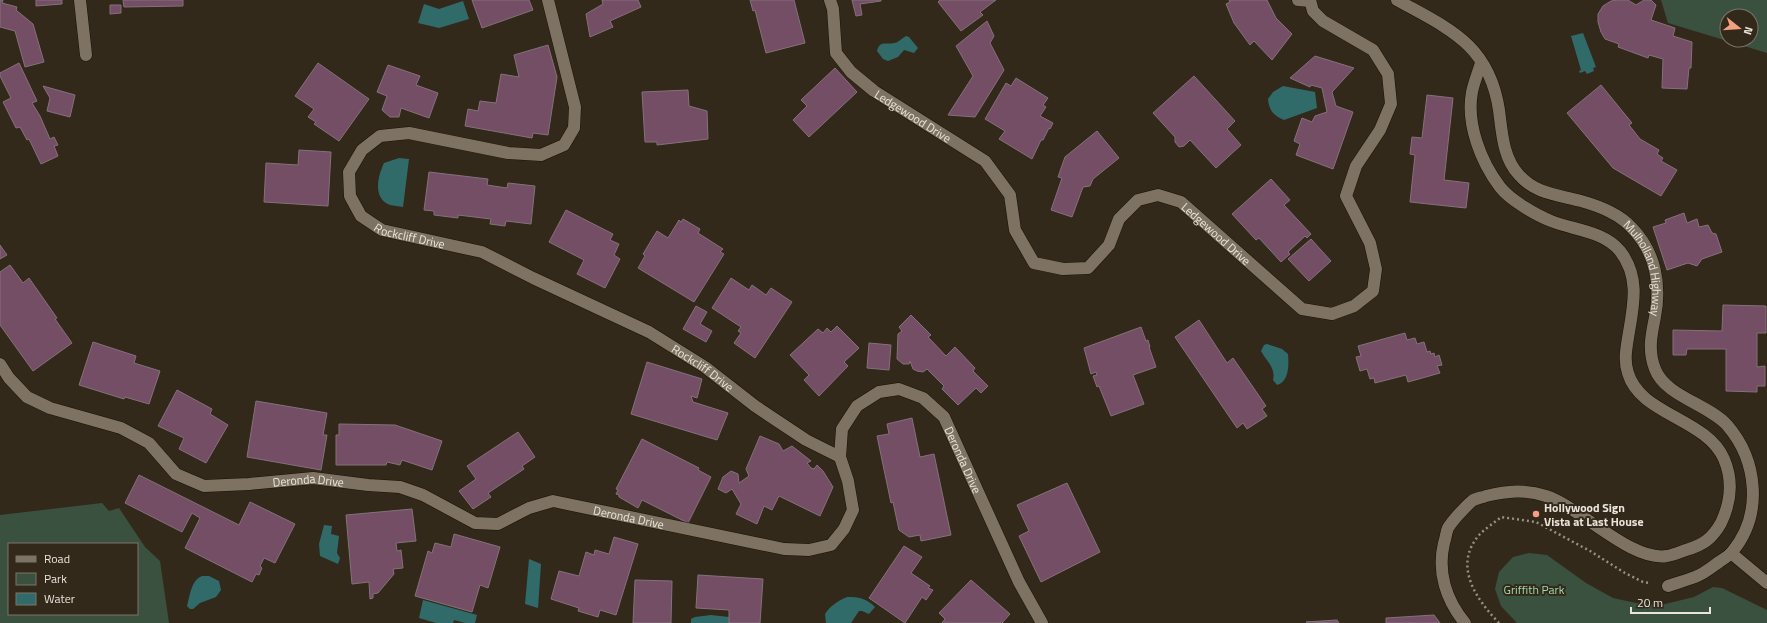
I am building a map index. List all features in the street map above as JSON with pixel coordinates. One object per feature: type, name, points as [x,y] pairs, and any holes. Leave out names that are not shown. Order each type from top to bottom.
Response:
[{"type":"street","points":[[80,0],[86,55]]},
{"type":"street","name":"Rockcliff Drive","points":[[548,0],[575,107],[574,128],[564,146],[541,155],[535,155],[508,153],[409,133],[380,136],[362,150],[349,172],[350,196],[361,216],[382,230],[482,252],[533,278],[649,332],[705,367],[755,406],[806,440],[840,457]]},
{"type":"street","name":"Ledgewood Drive","points":[[830,0],[833,9],[836,53],[843,63],[851,72],[874,91],[985,161],[1010,195],[1015,230],[1034,263],[1064,268],[1088,268],[1109,245],[1119,219],[1138,200],[1158,195],[1181,202],[1302,309],[1332,314],[1354,306],[1373,291],[1376,269],[1370,243],[1346,196],[1356,166],[1380,130],[1391,104],[1388,74],[1373,50],[1323,21],[1313,11],[1306,0]]},
{"type":"street","name":"Mulholland Highway","points":[[1397,0],[1453,32],[1471,46],[1493,84],[1504,146],[1510,163],[1520,176],[1533,187],[1547,194],[1583,201],[1616,215],[1630,226],[1643,240],[1651,257],[1657,276],[1658,295],[1650,343],[1650,355],[1656,372],[1666,385],[1711,412],[1726,424],[1737,439],[1752,472],[1754,494],[1751,514],[1744,534],[1731,553],[1697,576],[1668,586]]},
{"type":"street","name":"Mulholland Highway","points":[[1465,623],[1451,606],[1445,588],[1442,554],[1448,528],[1473,500],[1507,491],[1531,492],[1549,497],[1601,527],[1623,544],[1644,553],[1665,557],[1701,545],[1712,535],[1721,522],[1730,497],[1730,472],[1722,455],[1712,442],[1695,428],[1668,414],[1642,396],[1628,375],[1625,357],[1635,289],[1631,270],[1619,250],[1606,238],[1550,220],[1525,207],[1502,190],[1483,159],[1472,123],[1472,94],[1481,63]]},
{"type":"street","name":"Deronda Drive","points":[[0,364],[9,378],[27,397],[50,408],[122,428],[148,443],[176,474],[204,486],[249,484],[313,478],[368,485],[400,487],[423,495],[475,523],[498,524],[529,508],[553,501],[784,549],[809,550],[831,545],[844,529],[853,510],[848,481],[840,457],[842,429],[857,406],[879,392],[899,388],[923,398],[944,417],[1019,582],[1042,623]]},
{"type":"street","points":[[1731,553],[1767,583]]},
{"type":"path","points":[[1499,623],[1484,607],[1471,587],[1466,557],[1479,535],[1501,517],[1536,522],[1590,551],[1612,566],[1643,582],[1668,586]]},
{"type":"green space","points":[[1661,0],[1767,0],[1767,53],[1750,48],[1759,48],[1759,8],[1719,8],[1719,38],[1668,23]]},
{"type":"green space","points":[[102,503],[109,511],[119,508],[145,547],[160,561],[169,623],[0,623],[0,515]]},
{"type":"green space","name":"Griffith Park","points":[[1529,553],[1547,555],[1586,583],[1613,598],[1636,603],[1661,605],[1694,597],[1713,587],[1722,588],[1767,610],[1767,623],[1517,623],[1501,606],[1495,589],[1499,572],[1513,557]]},
{"type":"water","points":[[463,1],[469,19],[439,28],[418,23],[424,4],[439,9]]},
{"type":"water","points":[[1583,33],[1596,67],[1593,68],[1594,71],[1587,74],[1585,71],[1580,73],[1579,71],[1581,70],[1571,36]]},
{"type":"water","points":[[906,36],[909,37],[918,48],[914,53],[904,50],[898,57],[888,61],[883,59],[877,51],[881,44],[896,43]]},
{"type":"water","points":[[1283,86],[1315,92],[1317,108],[1284,120],[1277,116],[1272,112],[1268,99],[1273,92]]},
{"type":"water","points":[[399,158],[409,159],[403,207],[390,205],[384,202],[378,186],[384,163]]},
{"type":"water","points":[[1267,344],[1282,349],[1288,354],[1288,368],[1286,377],[1277,385],[1273,380],[1274,375],[1272,368],[1261,351],[1264,345]]},
{"type":"water","points":[[324,525],[332,526],[331,534],[339,536],[337,553],[340,558],[338,564],[320,556],[319,544]]},
{"type":"water","points":[[529,559],[541,564],[538,608],[525,604]]},
{"type":"water","points":[[202,576],[209,576],[219,581],[221,590],[216,597],[200,603],[193,609],[190,609],[187,606],[193,585],[198,578]]},
{"type":"water","points":[[847,597],[862,599],[875,607],[869,614],[859,611],[851,623],[826,623],[825,614],[827,611]]},
{"type":"water","points":[[423,600],[477,615],[475,623],[465,623],[454,620],[453,623],[436,623],[419,618]]},
{"type":"water","points":[[711,615],[729,617],[729,623],[691,623],[691,619],[695,617]]},
{"type":"building","points":[[0,0],[3,0],[2,3],[17,7],[16,10],[33,24],[44,62],[25,67],[15,31],[0,27]]},
{"type":"building","points":[[36,0],[62,0],[62,4],[36,6]]},
{"type":"building","points":[[123,0],[183,0],[183,6],[124,7]]},
{"type":"building","points":[[472,0],[529,0],[533,10],[482,28]]},
{"type":"building","points":[[602,0],[638,0],[641,7],[610,21],[613,27],[590,37],[586,14],[603,4]]},
{"type":"building","points":[[750,0],[794,0],[805,43],[766,53],[755,10],[753,11]]},
{"type":"building","points":[[852,0],[881,1],[860,4],[862,15],[856,16]]},
{"type":"building","points":[[940,0],[996,0],[980,12],[983,15],[961,31],[938,2]]},
{"type":"building","points":[[1229,0],[1267,0],[1276,18],[1292,34],[1272,60],[1254,41],[1250,45],[1234,23],[1226,4],[1230,2]]},
{"type":"building","points":[[1628,0],[1636,5],[1644,0],[1651,0],[1656,5],[1651,20],[1675,28],[1673,36],[1692,42],[1691,68],[1689,68],[1687,89],[1662,88],[1663,59],[1649,55],[1648,58],[1618,47],[1619,44],[1605,39],[1598,22],[1598,14],[1603,6],[1611,1]]},
{"type":"building","points":[[110,5],[121,5],[121,13],[110,14]]},
{"type":"building","points":[[987,21],[994,36],[990,43],[1004,70],[975,117],[948,115],[973,76],[956,46]]},
{"type":"building","points":[[548,45],[557,77],[548,135],[533,133],[532,138],[465,126],[468,109],[478,111],[480,101],[496,103],[501,74],[519,77],[514,55]]},
{"type":"building","points":[[1315,56],[1354,68],[1332,92],[1336,106],[1353,112],[1333,169],[1296,155],[1300,144],[1294,141],[1302,118],[1312,122],[1315,116],[1327,112],[1322,88],[1311,85],[1310,87],[1290,78]]},
{"type":"building","points":[[19,63],[37,101],[32,103],[40,116],[50,139],[54,137],[58,145],[54,146],[58,156],[41,164],[29,139],[27,140],[20,127],[16,128],[3,102],[11,98],[0,76],[0,73]]},
{"type":"building","points":[[318,63],[369,99],[339,141],[314,124],[316,122],[308,117],[314,109],[295,96]]},
{"type":"building","points":[[388,65],[420,76],[416,85],[438,93],[429,118],[401,108],[399,117],[390,117],[382,110],[387,96],[377,92]]},
{"type":"building","points":[[835,68],[857,92],[809,137],[793,120],[807,106],[801,100]]},
{"type":"building","points":[[1194,76],[1235,121],[1227,129],[1241,145],[1216,168],[1190,140],[1184,146],[1179,147],[1175,142],[1175,137],[1153,113]]},
{"type":"building","points":[[1016,78],[1048,98],[1043,105],[1046,107],[1040,116],[1053,123],[1043,140],[1041,140],[1032,159],[999,139],[1005,131],[985,119],[1006,83],[1011,86]]},
{"type":"building","points":[[1601,85],[1632,123],[1629,125],[1640,139],[1659,150],[1657,154],[1663,158],[1661,161],[1677,170],[1661,196],[1613,168],[1567,113]]},
{"type":"building","points":[[43,86],[75,95],[70,117],[47,111],[50,98]]},
{"type":"building","points":[[688,90],[689,106],[707,111],[708,139],[657,145],[657,142],[645,142],[642,92]]},
{"type":"building","points":[[1427,95],[1453,98],[1444,180],[1469,183],[1466,208],[1410,202],[1415,155],[1410,154],[1412,137],[1422,138]]},
{"type":"building","points":[[1097,131],[1119,158],[1093,179],[1090,186],[1083,187],[1072,217],[1051,210],[1062,178],[1058,177],[1065,157]]},
{"type":"building","points":[[299,150],[331,152],[328,206],[264,202],[266,163],[298,165]]},
{"type":"building","points":[[429,172],[488,179],[487,185],[507,188],[508,183],[535,186],[531,224],[506,221],[505,226],[490,224],[491,219],[458,215],[458,218],[434,215],[434,211],[424,210]]},
{"type":"building","points":[[1271,179],[1290,200],[1284,205],[1311,234],[1307,238],[1305,236],[1288,252],[1290,254],[1281,262],[1259,238],[1256,240],[1232,214]]},
{"type":"building","points":[[566,210],[613,234],[610,240],[619,244],[614,255],[620,259],[605,288],[577,274],[584,260],[549,242]]},
{"type":"building","points":[[1684,213],[1687,223],[1697,219],[1699,227],[1708,225],[1712,233],[1716,234],[1722,252],[1702,259],[1697,266],[1688,263],[1667,270],[1653,227],[1666,223],[1665,220]]},
{"type":"building","points":[[683,219],[700,229],[698,233],[723,249],[720,252],[724,254],[694,302],[638,268],[645,256],[643,254],[657,231],[668,238],[679,220],[681,222]]},
{"type":"building","points":[[1311,239],[1331,261],[1309,281],[1288,259]]},
{"type":"building","points":[[0,245],[7,255],[0,259]]},
{"type":"building","points":[[10,265],[23,283],[29,278],[57,318],[55,319],[72,343],[33,371],[0,325],[0,272]]},
{"type":"building","points":[[731,278],[749,290],[752,285],[766,295],[771,288],[792,302],[755,358],[734,343],[741,333],[738,331],[741,327],[712,308]]},
{"type":"building","points":[[1723,305],[1766,306],[1766,333],[1757,333],[1757,367],[1765,366],[1765,386],[1757,386],[1757,392],[1726,391],[1726,349],[1687,349],[1686,355],[1673,355],[1673,330],[1722,331]]},
{"type":"building","points":[[696,306],[707,312],[700,324],[712,331],[706,342],[683,329]]},
{"type":"building","points":[[911,315],[931,335],[928,337],[946,356],[955,347],[975,368],[973,371],[988,386],[981,393],[976,388],[958,405],[942,389],[944,386],[927,369],[923,372],[917,371],[913,369],[910,361],[909,364],[903,364],[897,359],[898,334],[902,331],[899,327]]},
{"type":"building","points":[[1199,320],[1227,363],[1233,358],[1266,406],[1262,409],[1267,416],[1247,429],[1243,423],[1237,428],[1175,337]]},
{"type":"building","points":[[837,326],[859,348],[844,362],[848,366],[819,396],[804,380],[809,375],[790,355],[818,329],[823,333],[827,328],[831,332]]},
{"type":"building","points":[[1141,327],[1146,341],[1148,340],[1156,367],[1133,375],[1144,404],[1111,416],[1099,386],[1097,387],[1093,376],[1097,375],[1096,372],[1091,374],[1084,348]]},
{"type":"building","points":[[1405,333],[1407,340],[1415,338],[1417,344],[1424,342],[1427,352],[1430,351],[1431,354],[1434,353],[1435,357],[1439,355],[1442,365],[1437,366],[1440,373],[1408,382],[1406,375],[1375,383],[1374,378],[1370,379],[1367,369],[1360,371],[1356,357],[1361,356],[1358,346]]},
{"type":"building","points":[[93,342],[136,356],[134,363],[160,371],[149,404],[125,397],[124,399],[79,385]]},
{"type":"building","points":[[869,343],[891,345],[889,370],[867,368]]},
{"type":"building","points":[[647,362],[702,379],[697,398],[691,396],[693,402],[728,413],[717,440],[631,414]]},
{"type":"building","points":[[177,390],[212,409],[210,414],[228,425],[206,463],[179,449],[184,438],[158,426]]},
{"type":"building","points":[[256,401],[327,413],[323,435],[327,435],[321,470],[247,457]]},
{"type":"building","points":[[912,418],[920,457],[934,454],[951,535],[921,541],[920,535],[909,537],[899,530],[893,502],[891,503],[877,436],[889,434],[887,424]]},
{"type":"building","points":[[339,424],[395,425],[442,441],[432,470],[402,460],[400,465],[387,462],[386,465],[336,465],[336,435],[339,435]]},
{"type":"building","points":[[518,432],[535,457],[522,466],[524,469],[488,493],[491,497],[473,509],[459,491],[476,479],[467,466]]},
{"type":"building","points":[[760,436],[779,444],[783,451],[792,446],[811,461],[807,463],[811,468],[814,469],[817,465],[823,471],[833,487],[820,516],[779,496],[772,510],[764,506],[757,524],[736,514],[741,504],[732,489],[726,493],[718,489],[723,477],[731,471],[738,474],[739,483],[749,476],[746,469]]},
{"type":"building","points":[[642,439],[699,468],[698,470],[711,477],[688,523],[642,500],[638,508],[616,494],[618,490],[616,489]]},
{"type":"building","points":[[139,475],[239,525],[250,502],[295,524],[275,563],[264,558],[260,566],[262,568],[259,575],[256,574],[252,582],[185,548],[200,518],[192,513],[182,532],[125,503]]},
{"type":"building","points":[[1067,483],[1100,552],[1041,582],[1019,536],[1029,531],[1017,505]]},
{"type":"building","points":[[412,509],[416,541],[396,543],[397,551],[401,550],[403,568],[393,569],[394,574],[378,593],[373,594],[373,598],[370,599],[369,582],[352,584],[346,515]]},
{"type":"building","points":[[454,534],[500,547],[488,588],[480,585],[472,612],[415,596],[428,551],[432,553],[435,543],[451,547]]},
{"type":"building","points":[[614,537],[638,544],[616,615],[600,610],[598,617],[578,611],[579,608],[551,599],[559,571],[579,576],[586,552],[594,555],[595,550],[609,554]]},
{"type":"building","points":[[904,546],[922,557],[911,573],[930,586],[928,588],[933,590],[926,600],[922,597],[905,623],[869,598]]},
{"type":"building","points":[[698,575],[763,579],[760,623],[729,623],[729,610],[696,608]]},
{"type":"building","points":[[635,580],[672,581],[671,623],[633,623]]},
{"type":"building","points":[[971,580],[1010,614],[1002,623],[942,623],[945,619],[939,613]]},
{"type":"building","points":[[1434,615],[1440,623],[1386,623],[1386,618]]},
{"type":"building","points":[[1337,620],[1339,623],[1306,622]]},
{"type":"place","name":"Hollywood Sign Vista at Last House","points":[[1536,514]]}]
